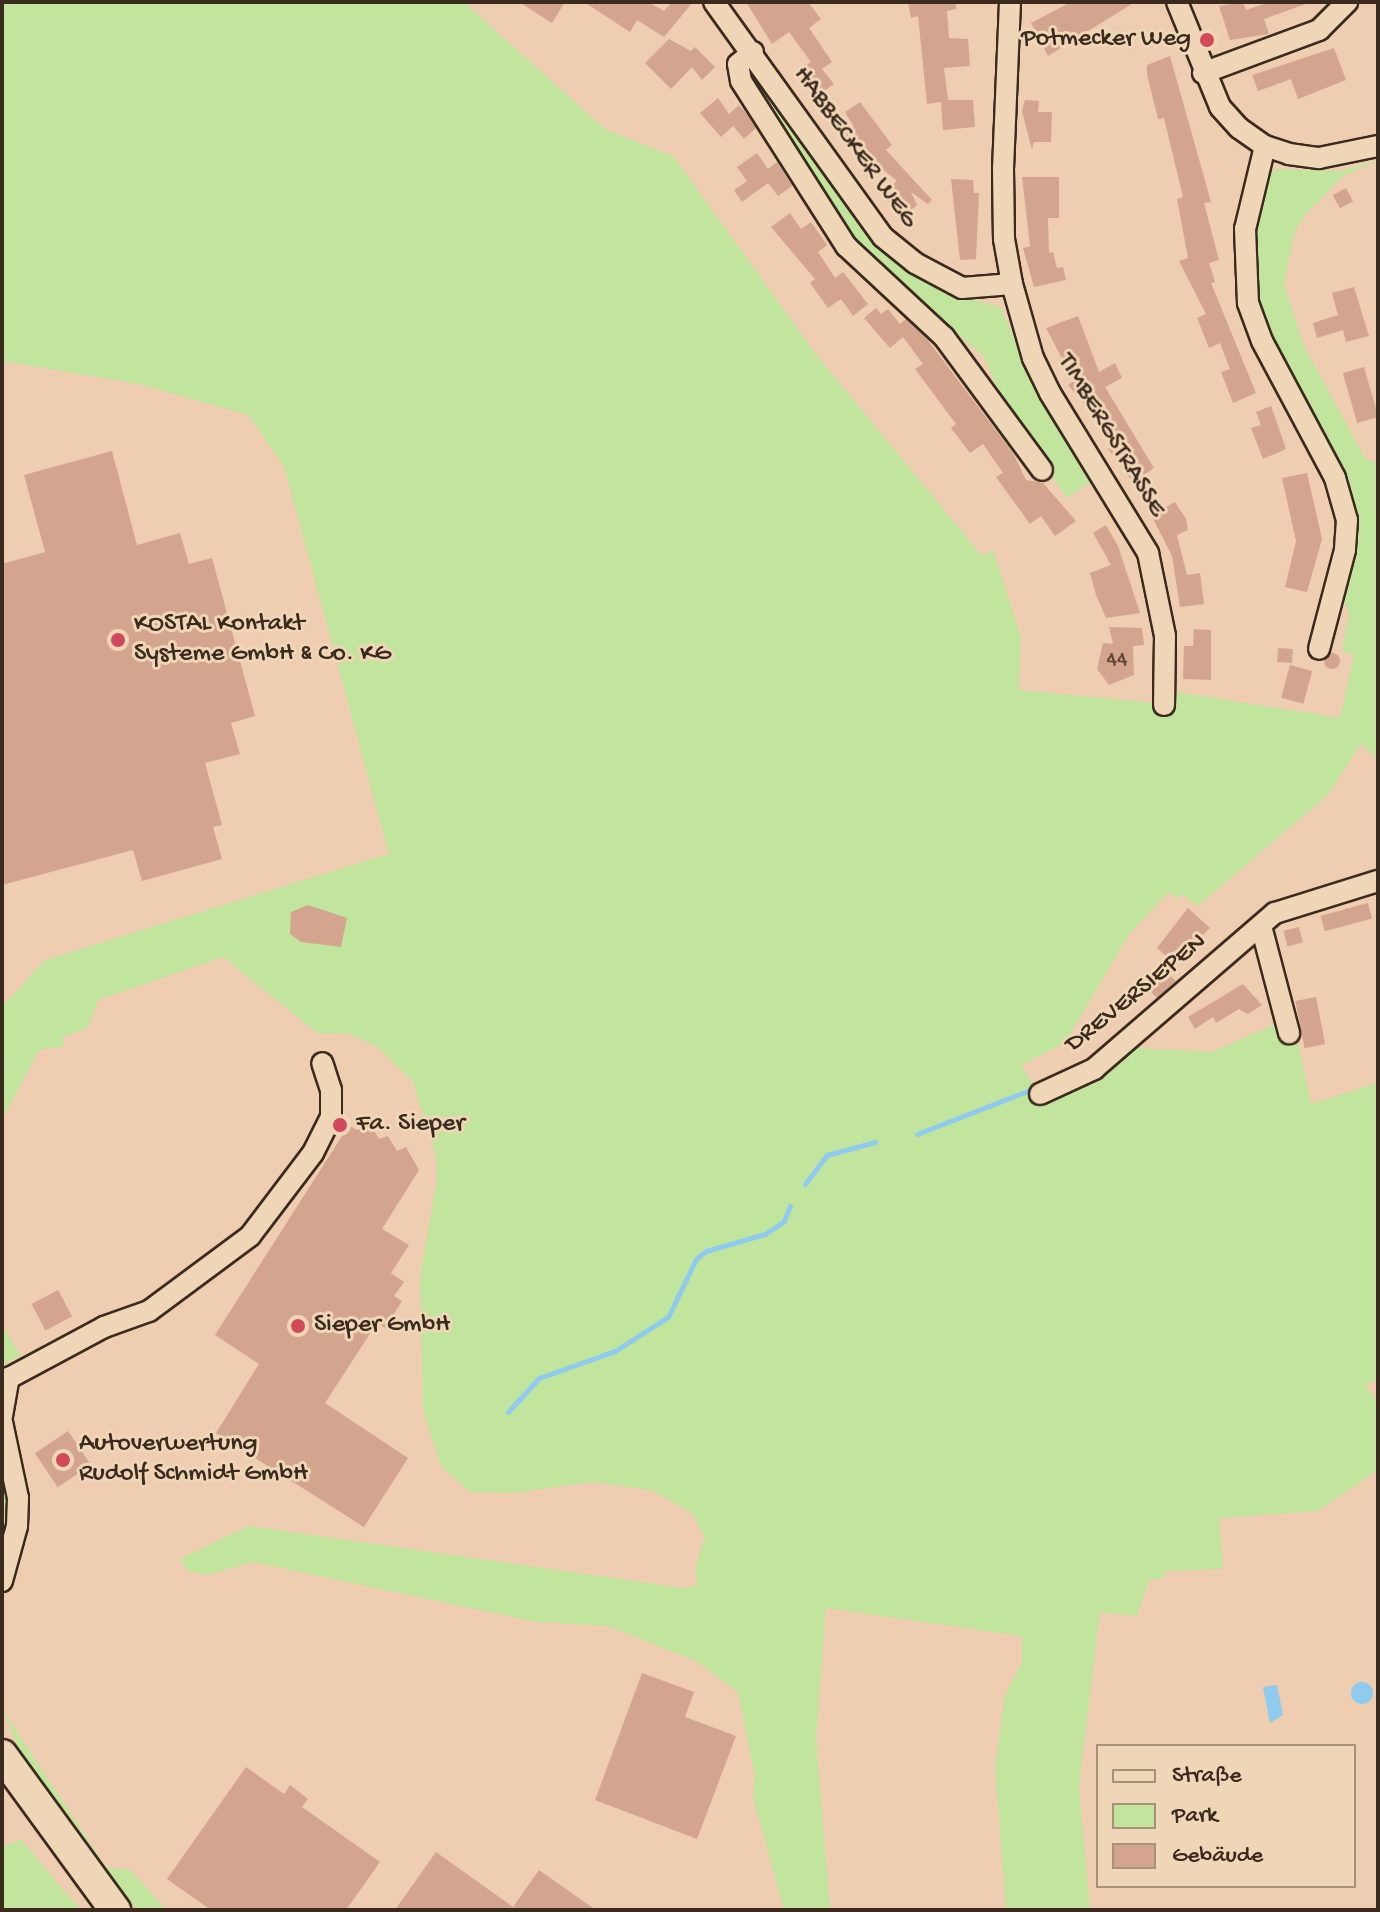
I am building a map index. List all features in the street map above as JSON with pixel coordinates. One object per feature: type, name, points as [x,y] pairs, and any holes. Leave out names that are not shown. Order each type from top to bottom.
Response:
[{"type":"main road","points":[[2,1755],[115,1910]]},
{"type":"street","name":"HABBECKER WEG","points":[[714,2],[899,252],[962,288],[1012,284]]},
{"type":"street","name":"TIMBERGSTRASSE","points":[[1010,2],[1003,169],[1004,239],[1012,284],[1033,358],[1050,393],[1148,553],[1165,636],[1164,705]]},
{"type":"street","points":[[1177,2],[1203,73],[1228,117],[1265,146],[1319,158],[1378,146]]},
{"type":"street","points":[[1203,73],[1319,30],[1347,2]]},
{"type":"street","name":"HABBECKER WEG","points":[[753,52],[738,64],[741,81],[846,246],[944,337],[1042,470]]},
{"type":"street","points":[[1265,146],[1245,229],[1248,303],[1262,341],[1335,478],[1347,520],[1345,550],[1319,649]]},
{"type":"street","name":"DREVERSIEPEN","points":[[1040,1094],[1094,1069],[1275,913],[1378,881]]},
{"type":"street","points":[[1261,926],[1289,1033]]},
{"type":"street","points":[[2,1416],[9,1378],[104,1327],[149,1311],[250,1236],[313,1153],[331,1117],[331,1090],[322,1063]]},
{"type":"street","points":[[2,1422],[18,1498],[17,1526],[2,1581]]},
{"type":"green space","points":[[2,2],[464,2],[605,129],[674,157],[815,353],[982,556],[993,550],[1021,637],[1019,690],[1155,703],[1158,689],[1340,718],[1354,654],[1342,652],[1349,613],[1344,601],[1356,550],[1355,504],[1342,468],[1268,327],[1256,287],[1255,239],[1265,181],[1276,169],[1339,171],[1378,161],[1343,176],[1305,215],[1294,234],[1284,284],[1304,346],[1365,458],[1377,463],[1378,759],[1361,744],[1328,795],[1198,906],[1183,894],[1178,899],[1169,892],[1129,934],[1065,1043],[1021,1065],[1036,1089],[1120,1047],[1212,1052],[1278,1023],[1296,1032],[1311,1104],[1378,1083],[1378,1379],[1365,1385],[1378,1401],[1378,1470],[1318,1511],[1219,1518],[1223,1569],[1165,1571],[1164,1578],[1149,1580],[1137,1616],[1100,1612],[1079,1787],[1090,1910],[1006,1910],[995,1765],[1005,1695],[1022,1662],[1022,1636],[826,1608],[816,1739],[830,1910],[784,1910],[753,1797],[755,1777],[738,1692],[696,1661],[608,1626],[537,1622],[253,1562],[207,1575],[188,1571],[180,1559],[248,1526],[683,1588],[698,1585],[695,1568],[705,1537],[692,1513],[651,1490],[592,1482],[512,1493],[470,1492],[441,1466],[423,1410],[420,1277],[437,1179],[436,1155],[413,1082],[376,1046],[349,1034],[317,1033],[223,957],[98,1000],[88,1028],[62,1037],[64,1046],[39,1050],[2,1120],[2,1007],[45,960],[389,854],[284,466],[248,415],[139,384],[2,361]]},
{"type":"green space","points":[[751,66],[858,219],[949,292],[1001,308],[1039,397],[1093,480],[1067,498],[1006,410],[983,355],[862,256],[745,69]]},
{"type":"green space","points":[[6,1330],[20,1356],[2,1365],[2,1331]]},
{"type":"green space","points":[[2,1481],[9,1503],[2,1541]]},
{"type":"green space","points":[[2,1709],[106,1867],[130,1870],[167,1910],[134,1907],[19,1750]]},
{"type":"green space","points":[[22,1840],[81,1910],[2,1910],[2,1846]]},
{"type":"water","points":[[1362,1682],[1370,1685],[1373,1693],[1370,1701],[1362,1704],[1354,1701],[1351,1693],[1354,1685]]},
{"type":"water","points":[[1277,1685],[1283,1715],[1270,1723],[1263,1687]]},
{"type":"building","points":[[519,2],[565,2],[552,23]]},
{"type":"building","points":[[584,2],[648,2],[664,11],[672,2],[693,2],[664,37],[637,20],[630,32]]},
{"type":"building","points":[[746,2],[808,2],[821,19],[809,28],[832,62],[822,69],[834,84],[814,98],[797,72],[811,62],[789,32],[772,44]]},
{"type":"building","points":[[908,2],[956,2],[956,9],[947,11],[949,38],[968,39],[970,66],[944,68],[948,100],[973,100],[975,127],[943,130],[941,102],[927,104],[918,16],[911,18]]},
{"type":"building","points":[[1071,2],[1135,2],[1048,56],[1031,23]]},
{"type":"building","points":[[1243,2],[1246,10],[1270,2],[1306,4],[1264,19],[1269,34],[1230,40],[1219,6]]},
{"type":"building","points":[[669,39],[691,51],[695,47],[715,67],[702,80],[692,67],[671,89],[645,63]]},
{"type":"building","points":[[1334,48],[1346,80],[1298,99],[1291,79],[1258,91],[1252,75]]},
{"type":"building","points":[[1170,56],[1211,202],[1204,203],[1219,260],[1209,263],[1215,282],[1211,283],[1256,393],[1233,403],[1221,372],[1230,369],[1220,343],[1209,348],[1197,318],[1206,314],[1179,261],[1188,258],[1177,199],[1183,197],[1164,118],[1158,119],[1147,74],[1147,65]]},
{"type":"building","points":[[718,98],[729,114],[739,105],[756,128],[744,139],[733,126],[721,137],[700,113]]},
{"type":"building","points":[[1025,100],[1039,101],[1038,112],[1052,112],[1051,142],[1034,142],[1032,150],[1022,111]]},
{"type":"building","points":[[860,102],[892,145],[886,150],[932,200],[928,204],[911,192],[917,205],[902,218],[882,194],[897,181],[866,156],[859,161],[841,135],[854,127],[845,112]]},
{"type":"building","points":[[757,153],[768,169],[777,162],[792,186],[778,196],[768,183],[742,202],[734,190],[747,181],[737,167]]},
{"type":"building","points":[[1022,177],[1059,177],[1059,218],[1048,218],[1049,253],[1053,252],[1057,268],[1063,267],[1066,280],[1034,287],[1023,248],[1030,246]]},
{"type":"building","points":[[951,179],[973,180],[974,193],[979,193],[976,259],[960,260]]},
{"type":"building","points":[[1346,188],[1353,201],[1340,208],[1333,195]]},
{"type":"building","points":[[790,213],[801,229],[811,222],[827,245],[818,252],[835,278],[843,272],[868,304],[853,316],[841,299],[828,308],[810,283],[815,279],[771,227]]},
{"type":"building","points":[[1354,287],[1369,336],[1346,342],[1343,330],[1317,338],[1313,323],[1338,315],[1332,293]]},
{"type":"building","points":[[876,308],[881,314],[888,309],[900,324],[906,319],[927,339],[1013,453],[1026,480],[1043,483],[1076,521],[1055,536],[1041,516],[1030,524],[996,477],[1003,473],[983,444],[970,453],[951,428],[956,424],[915,369],[923,364],[903,337],[890,348],[864,318]]},
{"type":"building","points":[[1078,316],[1099,372],[1115,363],[1122,378],[1105,387],[1154,468],[1133,482],[1108,449],[1117,443],[1068,385],[1074,381],[1046,328]]},
{"type":"building","points":[[1364,367],[1378,417],[1357,423],[1343,373]]},
{"type":"building","points":[[1271,406],[1286,449],[1263,459],[1251,428],[1261,425],[1256,412]]},
{"type":"building","name":"KOSTAL Kontakt Systeme GmbH & Co. KG","points":[[112,451],[137,545],[180,533],[189,564],[212,558],[255,716],[231,723],[240,754],[205,763],[222,825],[213,827],[222,859],[142,881],[133,850],[2,885],[2,564],[45,552],[24,475]]},
{"type":"building","points":[[1307,473],[1322,539],[1307,592],[1285,587],[1296,541],[1282,478]]},
{"type":"building","points":[[1154,501],[1164,508],[1175,502],[1186,519],[1188,530],[1177,535],[1187,575],[1200,573],[1204,604],[1180,607],[1172,556],[1146,505]]},
{"type":"building","points":[[1106,525],[1118,546],[1140,613],[1106,618],[1096,595],[1090,573],[1111,565],[1093,533]]},
{"type":"building","points":[[1109,627],[1142,628],[1144,645],[1133,646],[1134,675],[1109,685],[1097,669],[1103,643],[1113,644]]},
{"type":"building","points":[[1194,629],[1211,630],[1211,680],[1183,679],[1184,646],[1193,646]]},
{"type":"building","points":[[1278,648],[1293,649],[1292,663],[1277,662]]},
{"type":"building","points":[[1332,653],[1338,655],[1338,667],[1332,669],[1326,667],[1324,661],[1326,655]]},
{"type":"building","points":[[1290,665],[1312,671],[1303,704],[1281,698]]},
{"type":"building","points":[[1368,903],[1372,918],[1325,931],[1321,916]]},
{"type":"building","points":[[308,905],[347,918],[341,947],[301,942],[290,934],[291,912]]},
{"type":"building","points":[[1188,908],[1210,928],[1175,964],[1157,948]]},
{"type":"building","points":[[1299,927],[1303,943],[1287,946],[1283,931]]},
{"type":"building","points":[[1161,968],[1176,981],[1157,998],[1145,986]]},
{"type":"building","points":[[1243,984],[1262,1005],[1248,1014],[1239,1009],[1216,1023],[1213,1017],[1195,1029],[1188,1017]]},
{"type":"building","points":[[1316,997],[1325,1044],[1305,1048],[1295,1001]]},
{"type":"building","name":"Sieper GmbH","points":[[370,1124],[379,1139],[388,1136],[397,1151],[406,1147],[419,1170],[382,1229],[409,1245],[391,1273],[404,1282],[394,1296],[402,1301],[385,1328],[377,1323],[325,1403],[408,1458],[364,1527],[216,1433],[259,1364],[215,1335],[349,1125],[357,1130]]},
{"type":"building","points":[[58,1290],[72,1316],[46,1331],[32,1304]]},
{"type":"building","name":"Autoverwertung Rudolf Schmidt GmbH","points":[[68,1431],[91,1465],[58,1487],[35,1453]]},
{"type":"building","points":[[642,1673],[694,1692],[685,1717],[736,1736],[697,1839],[595,1800]]},
{"type":"building","points":[[246,1767],[284,1794],[290,1785],[308,1799],[302,1807],[380,1862],[346,1910],[211,1910],[167,1879]]},
{"type":"building","points":[[436,1852],[513,1907],[539,1870],[596,1910],[395,1910]]},
{"type":"waterway","points":[[917,1134],[1035,1088]]},
{"type":"waterway","points":[[805,1184],[827,1155],[875,1142]]},
{"type":"waterway","points":[[508,1412],[539,1378],[615,1351],[668,1317],[696,1259],[706,1251],[765,1234],[784,1221],[790,1206]]},
{"type":"place","name":"Potmecker Weg","points":[[1207,40]]},
{"type":"place","name":"KOSTAL Kontakt Systeme GmbH & Co. KG","points":[[118,640]]},
{"type":"place","name":"Fa. Sieper","points":[[340,1125]]},
{"type":"place","name":"Sieper GmbH","points":[[298,1326]]},
{"type":"place","name":"Autoverwertung Rudolf Schmidt GmbH","points":[[63,1460]]}]
